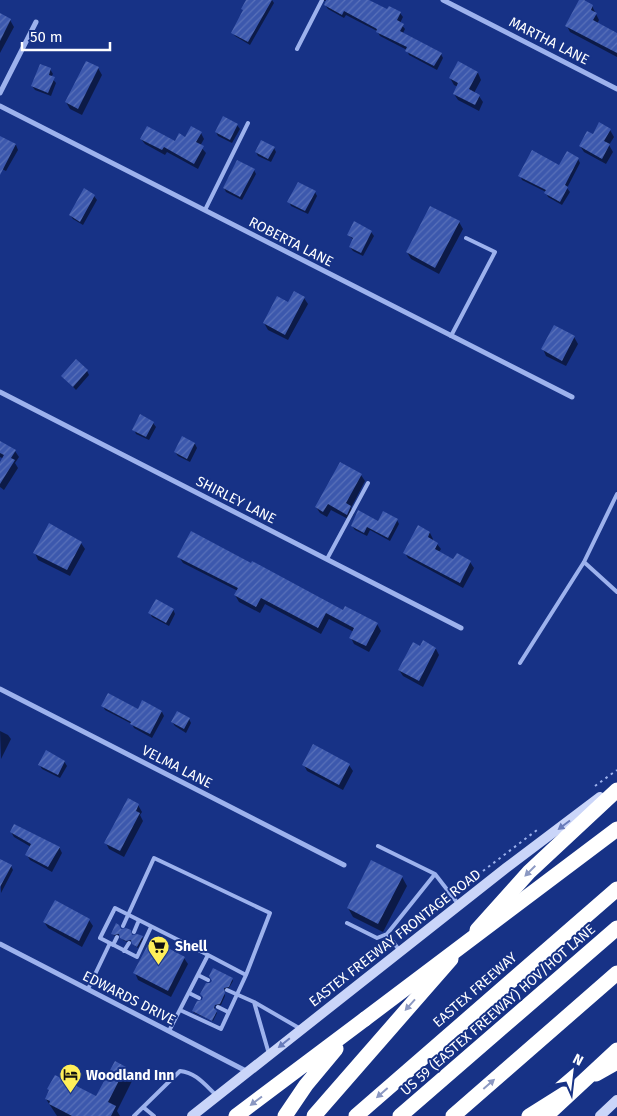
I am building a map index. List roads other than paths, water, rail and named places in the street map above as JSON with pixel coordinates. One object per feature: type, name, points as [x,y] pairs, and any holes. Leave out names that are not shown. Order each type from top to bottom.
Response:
[{"type":"highway","points":[[314,1116],[392,1025],[529,872],[617,790]]},
{"type":"highway","points":[[236,1116],[617,829]]},
{"type":"highway","name":"EASTEX FREEWAY","points":[[356,1116],[617,889]]},
{"type":"highway","name":"US 59 (EASTEX FREEWAY) HOV/HOT LANE","points":[[400,1116],[617,928]]},
{"type":"highway","points":[[452,1116],[617,973]]},
{"type":"highway","points":[[285,1116],[320,1068],[365,1019]]},
{"type":"highway","points":[[546,1116],[617,1050]]},
{"type":"highway","points":[[529,1116],[617,1062]]},
{"type":"main road","name":"EASTEX FREEWAY FRONTAGE ROAD","points":[[192,1116],[459,905],[617,785]]},
{"type":"main road","points":[[600,1116],[617,1100]]},
{"type":"street","name":"MARTHA LANE","points":[[443,0],[617,89]]},
{"type":"street","points":[[0,93],[36,22]]},
{"type":"street","name":"ROBERTA LANE","points":[[0,106],[572,398]]},
{"type":"street","name":"SHIRLEY LANE","points":[[0,392],[461,628]]},
{"type":"street","name":"VELMA LANE","points":[[0,690],[344,865]]},
{"type":"street","name":"EDWARDS DRIVE","points":[[0,944],[248,1072]]},
{"type":"lane","points":[[297,49],[322,0]]},
{"type":"lane","points":[[205,210],[248,123]]},
{"type":"lane","points":[[451,336],[494,252],[466,238]]},
{"type":"lane","points":[[327,559],[368,482]]},
{"type":"lane","points":[[520,662],[584,562],[617,494]]},
{"type":"lane","points":[[584,562],[617,592]]},
{"type":"lane","points":[[378,846],[435,874],[459,905]]},
{"type":"lane","points":[[123,926],[154,858],[270,913],[246,975],[221,1029],[180,1010]]},
{"type":"lane","points":[[347,923],[376,938],[387,934],[435,874]]},
{"type":"lane","points":[[151,927],[137,957],[100,938],[115,908],[246,975]]},
{"type":"lane","points":[[134,932],[139,920]]},
{"type":"lane","points":[[387,934],[400,951]]},
{"type":"lane","points":[[88,989],[117,937]]},
{"type":"lane","points":[[124,950],[128,942]]},
{"type":"lane","points":[[169,1031],[208,955]]},
{"type":"lane","points":[[198,975],[208,980]]},
{"type":"lane","points":[[227,990],[254,1002],[302,1029]]},
{"type":"lane","points":[[188,993],[199,998]]},
{"type":"lane","points":[[254,1002],[270,1055]]},
{"type":"lane","points":[[218,1007],[228,1012]]},
{"type":"lane","points":[[134,1116],[180,1071],[190,1072],[217,1097]]},
{"type":"lane","points":[[143,1107],[154,1116]]},
{"type":"place","name":"Shell","points":[[159,965]]},
{"type":"place","name":"Woodland Inn","points":[[70,1094]]}]
